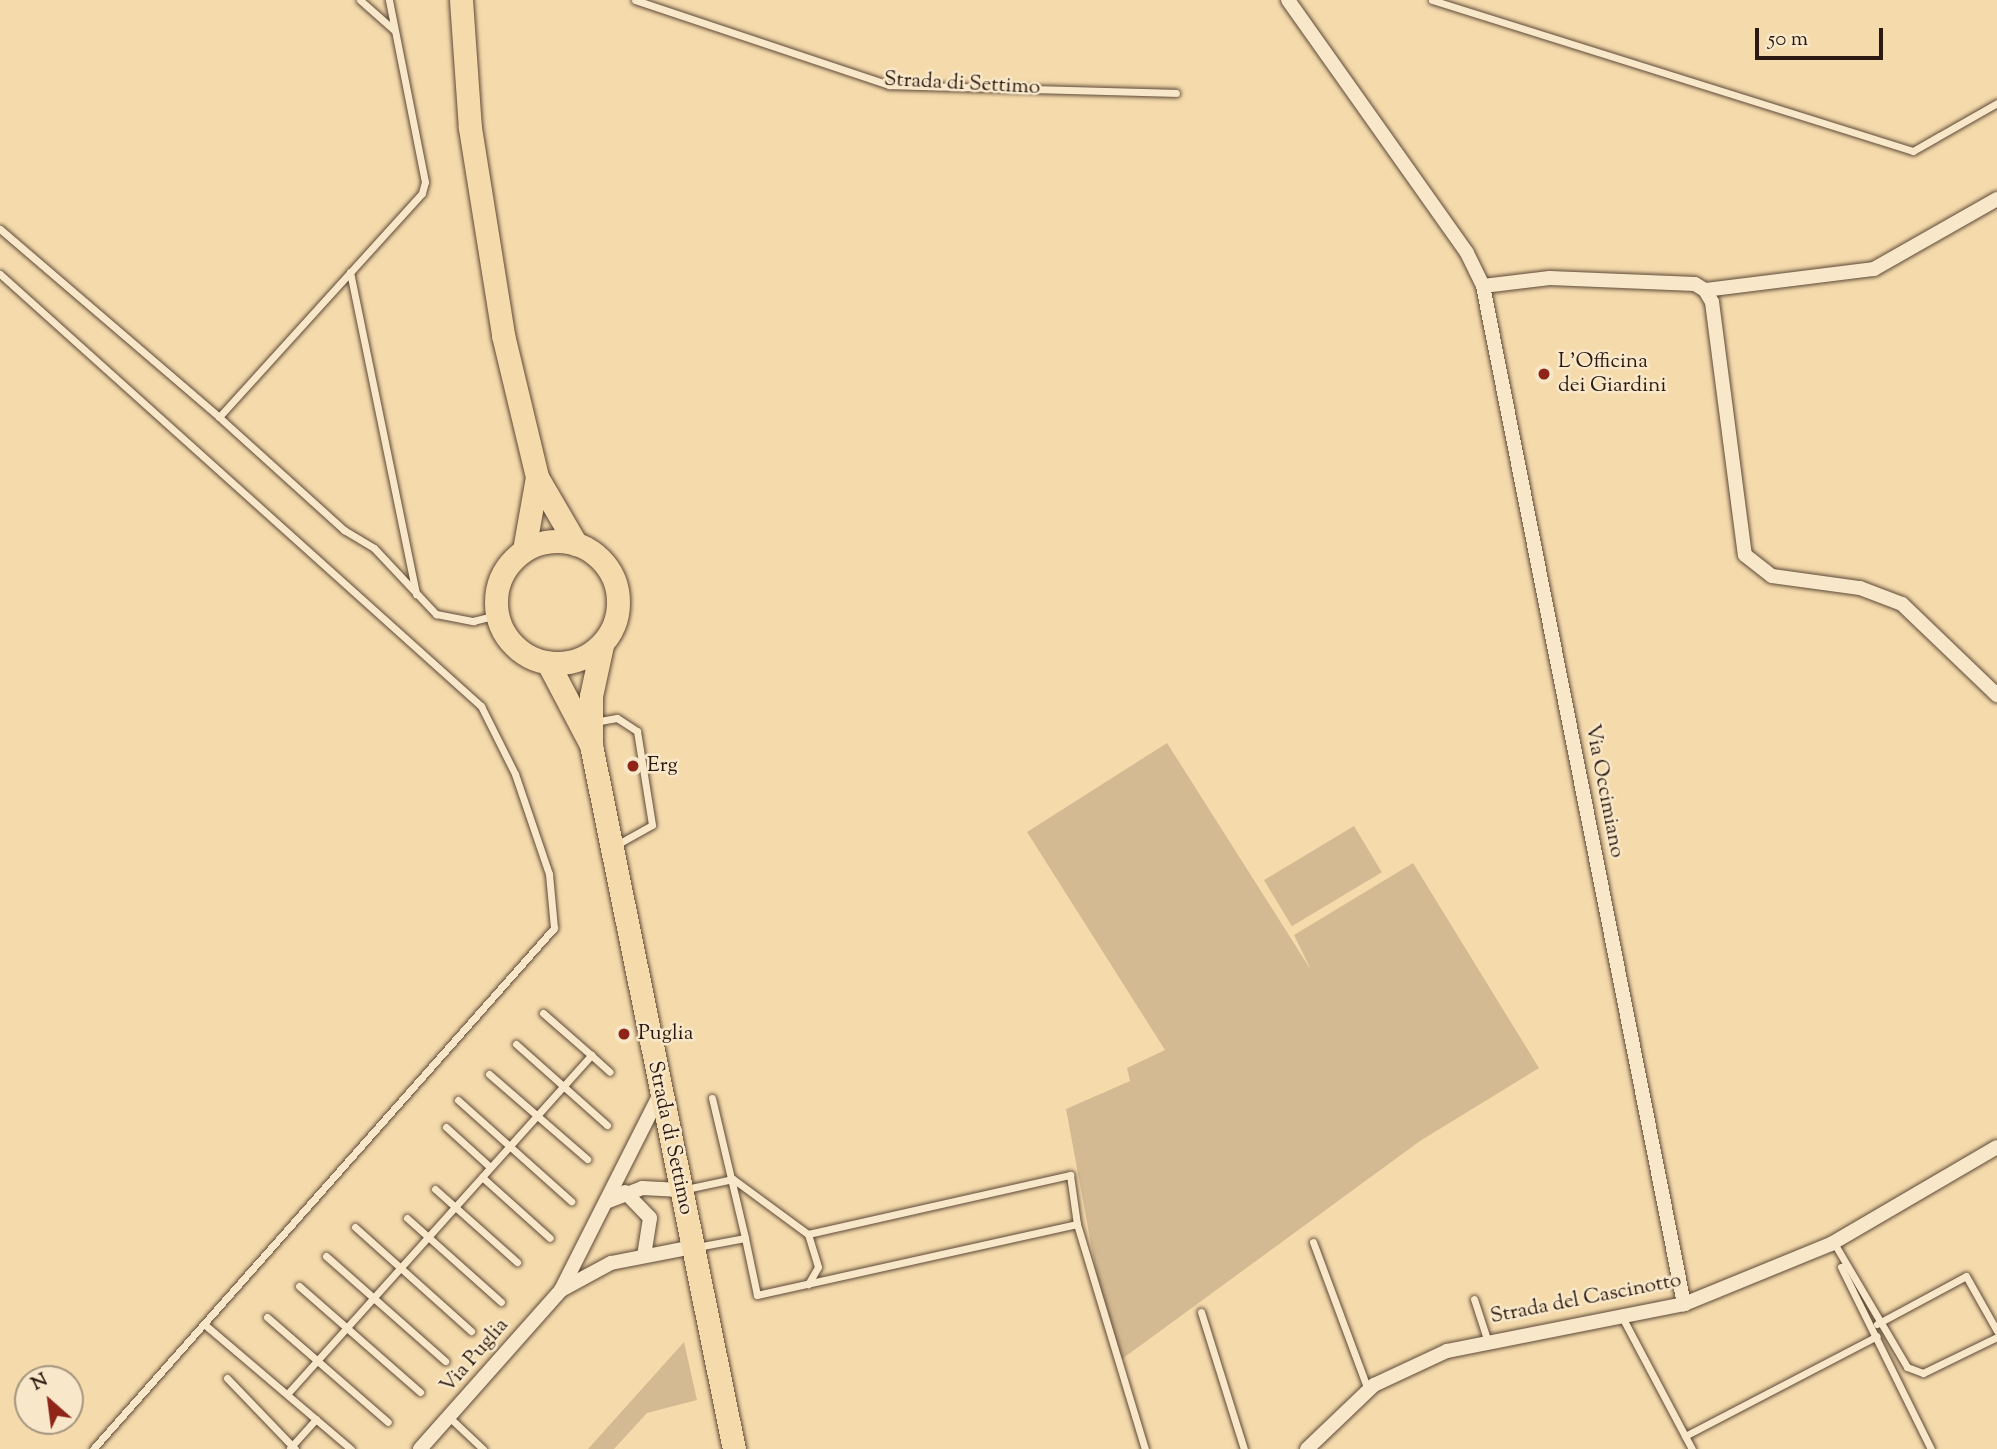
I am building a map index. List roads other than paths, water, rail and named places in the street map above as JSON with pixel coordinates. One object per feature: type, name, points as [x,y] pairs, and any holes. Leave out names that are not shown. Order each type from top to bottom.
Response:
[{"type":"main road","points":[[461,0],[479,183],[503,334],[537,477],[576,544],[604,562],[614,580],[615,621],[602,645],[568,662],[548,663],[516,648],[497,615],[501,576],[524,550],[547,542],[576,544]]},
{"type":"main road","points":[[524,550],[537,477]]},
{"type":"main road","name":"Strada di Settimo","points":[[602,645],[591,696],[593,734],[609,849],[734,1449]]},
{"type":"main road","name":"Strada di Settimo","points":[[548,663],[593,734]]},
{"type":"street","name":"Via Occimiano","points":[[1288,0],[1467,253],[1483,286],[1684,1304]]},
{"type":"street","points":[[1483,286],[1550,278],[1695,284],[1706,290],[1874,268],[1997,199]]},
{"type":"street","points":[[1706,290],[1745,555],[1772,576],[1860,588],[1902,604],[1997,695]]},
{"type":"street","name":"Via Puglia","points":[[420,1449],[561,1290],[660,1094]]},
{"type":"street","name":"Strada del Cascinotto","points":[[1307,1449],[1368,1391],[1447,1350],[1487,1339],[1684,1304],[1832,1243],[1997,1147]]},
{"type":"street","points":[[606,1202],[625,1192],[681,1190]]},
{"type":"street","points":[[625,1192],[650,1218],[644,1256]]},
{"type":"street","name":"Via Puglia","points":[[561,1290],[611,1263],[693,1247]]},
{"type":"lane","points":[[360,0],[395,31]]},
{"type":"lane","points":[[219,417],[350,272],[425,182],[389,0]]},
{"type":"lane","name":"Strada di Settimo","points":[[635,0],[890,85],[1176,93]]},
{"type":"lane","points":[[1432,0],[1913,151],[1997,103]]},
{"type":"lane","points":[[0,229],[219,417],[344,530],[374,548],[416,594],[451,620],[497,615]]},
{"type":"lane","points":[[350,272],[416,594]]},
{"type":"lane","points":[[0,274],[481,706],[515,774],[549,874],[554,929],[93,1449]]},
{"type":"lane","points":[[593,734],[617,718],[637,731],[652,825],[609,849]]},
{"type":"lane","points":[[543,1013],[610,1072]]},
{"type":"lane","points":[[516,1044],[607,1125]]},
{"type":"lane","points":[[289,1392],[591,1055]]},
{"type":"lane","points":[[489,1074],[587,1159]]},
{"type":"lane","points":[[712,1098],[733,1179],[757,1295],[1077,1224]]},
{"type":"lane","points":[[458,1100],[571,1201]]},
{"type":"lane","points":[[446,1127],[491,1167]]},
{"type":"lane","points":[[808,1234],[1070,1175],[1077,1224],[1145,1449]]},
{"type":"lane","points":[[482,1177],[550,1238]]},
{"type":"lane","points":[[681,1190],[733,1179],[808,1234],[818,1260],[808,1284]]},
{"type":"lane","points":[[435,1189],[517,1262]]},
{"type":"lane","points":[[407,1218],[500,1302]]},
{"type":"lane","points":[[355,1227],[471,1331]]},
{"type":"lane","points":[[693,1247],[745,1238]]},
{"type":"lane","points":[[1313,1242],[1368,1391]]},
{"type":"lane","points":[[1832,1243],[1877,1324],[1907,1367],[1923,1373],[1997,1337]]},
{"type":"lane","points":[[1832,1243],[1931,1449]]},
{"type":"lane","points":[[326,1256],[445,1361]]},
{"type":"lane","points":[[1877,1324],[1966,1276],[1997,1331]]},
{"type":"lane","points":[[299,1286],[420,1392]]},
{"type":"lane","points":[[1474,1299],[1487,1339]]},
{"type":"lane","points":[[1200,1312],[1244,1449]]},
{"type":"lane","points":[[1621,1314],[1692,1449]]},
{"type":"lane","points":[[267,1317],[388,1422]]},
{"type":"lane","points":[[204,1324],[289,1392],[351,1449]]},
{"type":"lane","points":[[1685,1436],[1877,1336]]},
{"type":"lane","points":[[226,1378],[292,1448],[316,1419]]},
{"type":"lane","points":[[449,1417],[483,1449]]},
{"type":"place","name":"L'Officina dei Giardini","points":[[1544,374]]},
{"type":"place","name":"Erg","points":[[633,766]]},
{"type":"place","name":"Puglia","points":[[624,1034]]}]
